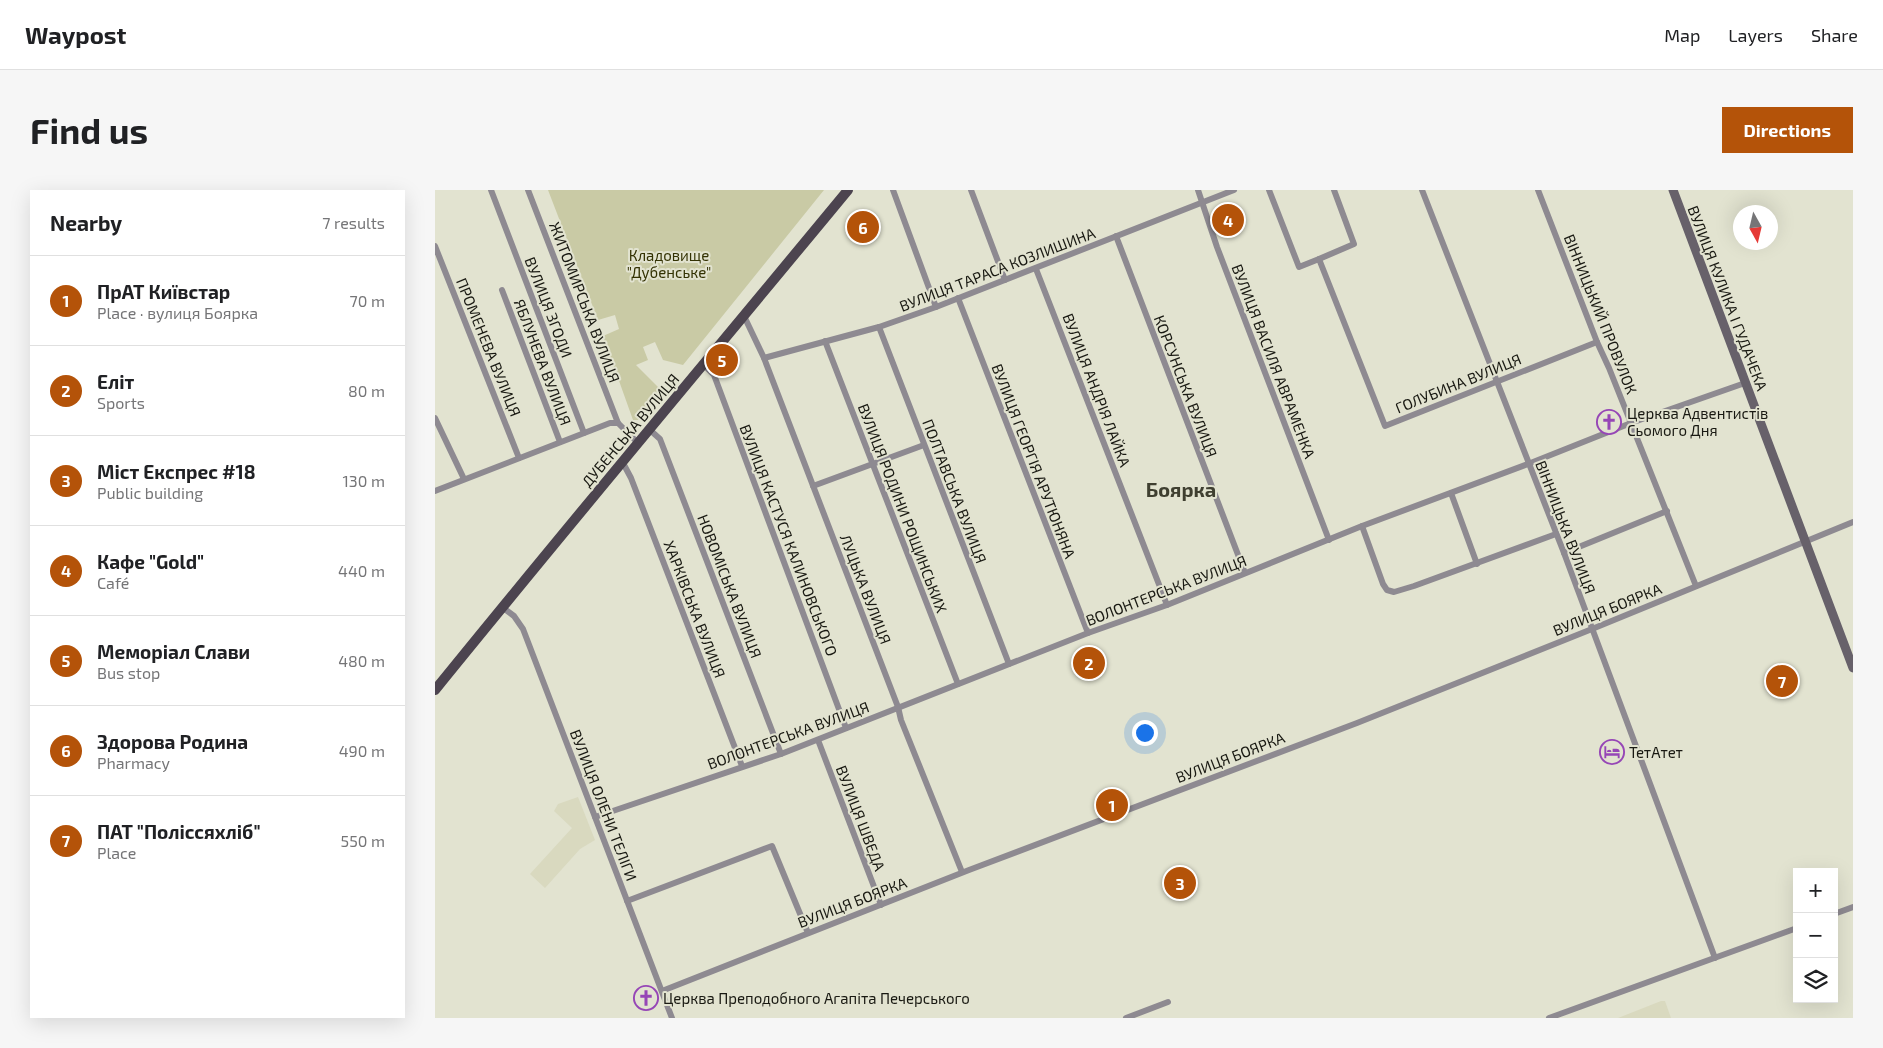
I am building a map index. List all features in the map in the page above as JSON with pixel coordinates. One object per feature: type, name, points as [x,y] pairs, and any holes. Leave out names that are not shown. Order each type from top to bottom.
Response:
[{"type":"main road","name":"ДУБЕНСЬКА ВУЛИЦЯ","points":[[435,690],[848,190]]},
{"type":"main road","name":"ВУЛИЦЯ КУЛИКА І ГУДАЧЕКА","points":[[1673,190],[1853,668]]},
{"type":"street","name":"ВУЛИЦЯ ЗГОДИ","points":[[491,190],[584,433]]},
{"type":"street","name":"ЖИТОМИРСЬКА ВУЛИЦЯ","points":[[528,190],[618,423]]},
{"type":"street","points":[[893,190],[936,307]]},
{"type":"street","points":[[971,190],[1005,280]]},
{"type":"street","name":"ВУЛИЦЯ ВАСИЛЯ АВРАМЕНКА","points":[[1198,190],[1217,247],[1329,540]]},
{"type":"street","name":"ВУЛИЦЯ ТАРАСА КОЗЛИШИНА","points":[[764,358],[879,326],[936,307],[1234,190]]},
{"type":"street","points":[[1269,190],[1299,267],[1354,244],[1334,190]]},
{"type":"street","name":"ВІННИЦЬКА ВУЛИЦЯ","points":[[1422,190],[1556,534],[1715,958]]},
{"type":"street","name":"ВІННИЦЬКИЙ ПРОВУЛОК","points":[[1538,190],[1597,342],[1696,586]]},
{"type":"street","name":"КОРСУНСЬКА ВУЛИЦЯ","points":[[1115,236],[1245,573]]},
{"type":"street","name":"ПРОМЕНЕВА ВУЛИЦЯ","points":[[435,246],[519,458]]},
{"type":"street","name":"ГОЛУБИНА ВУЛИЦЯ","points":[[1319,259],[1385,426],[1597,342]]},
{"type":"street","name":"ВУЛИЦЯ АНДРІЯ ЛАЙКА","points":[[1036,268],[1167,605]]},
{"type":"street","name":"ЯБЛУНЕВА ВУЛИЦЯ","points":[[502,290],[560,442]]},
{"type":"street","name":"ВУЛИЦЯ ГЕОРГІЯ АРУТЮНЯНА","points":[[958,298],[1087,633]]},
{"type":"street","name":"ЛУЦЬКА ВУЛИЦЯ","points":[[744,316],[764,358],[898,707],[901,720],[962,872]]},
{"type":"street","name":"ПОЛТАВСЬКА ВУЛИЦЯ","points":[[879,326],[923,445],[1009,664]]},
{"type":"street","name":"ВУЛИЦЯ РОДИНИ РОЩИНСЬКИХ","points":[[825,341],[957,684]]},
{"type":"street","name":"ВУЛИЦЯ КАСТУСЯ КАЛИНОВСЬКОГО","points":[[703,365],[714,375],[846,728]]},
{"type":"street","name":"ВОЛОНТЕРСЬКА ВУЛИЦЯ","points":[[595,817],[781,754],[1087,633],[1167,605],[1363,526],[1631,423],[1745,383]]},
{"type":"street","points":[[435,418],[464,479]]},
{"type":"street","points":[[435,491],[610,423],[618,423],[638,443]]},
{"type":"street","name":"НОВОМІСЬКА ВУЛИЦЯ","points":[[650,430],[660,439],[781,754]]},
{"type":"street","points":[[813,486],[923,445]]},
{"type":"street","name":"ХАРКІВСЬКА ВУЛИЦЯ","points":[[623,463],[631,478],[742,766]]},
{"type":"street","points":[[1451,493],[1477,564]]},
{"type":"street","points":[[1563,553],[1667,511]]},
{"type":"street","name":"ВУЛИЦЯ БОЯРКА","points":[[662,991],[962,872],[1357,723],[1592,630],[1853,522]]},
{"type":"street","points":[[1363,526],[1387,590],[1394,592],[1477,564],[1556,534]]},
{"type":"street","name":"ВУЛИЦЯ ОЛЕНИ ТЕЛІГИ","points":[[502,607],[514,616],[523,629],[672,1018]]},
{"type":"street","name":"ВУЛИЦЯ ШВЕДА","points":[[818,740],[881,905]]},
{"type":"street","points":[[627,901],[772,846],[809,933]]},
{"type":"street","points":[[1837,913],[1853,907]]},
{"type":"street","points":[[1549,1018],[1793,929]]},
{"type":"street","points":[[1126,1018],[1168,1002]]},
{"type":"shaded area","points":[[578,797],[595,840],[580,849],[545,888],[530,874],[572,828],[554,811],[558,804]]},
{"type":"shaded area","points":[[1665,1001],[1671,1018],[1618,1018]]},
{"type":"green space","name":"Кладовище \"Дубенське\"","points":[[548,190],[824,190],[683,365],[663,360],[655,342],[643,347],[648,360],[636,365],[660,389],[661,393],[638,420],[633,420],[603,336],[619,329],[615,315],[598,320]]},
{"type":"place","name":"Кафе \"Gold\"","points":[[1228,220]]},
{"type":"place","name":"Здорова Родина","points":[[863,227]]},
{"type":"place","name":"Меморіал Слави","points":[[722,360]]},
{"type":"place","name":"Церква Адвентистів Сьомого Дня","points":[[1609,422]]},
{"type":"place","name":"Еліт","points":[[1089,663]]},
{"type":"place","name":"ПАТ \"Поліссяхліб\"","points":[[1782,681]]},
{"type":"place","name":"ТетАтет","points":[[1612,752]]},
{"type":"place","name":"ПрАТ Київстар","points":[[1112,805]]},
{"type":"place","name":"Міст Експрес #18","points":[[1180,883]]},
{"type":"place","name":"Церква Преподобного Агапіта Печерського","points":[[646,998]]},
{"type":"district","name":"Боярка","points":[[1181,489]]}]
